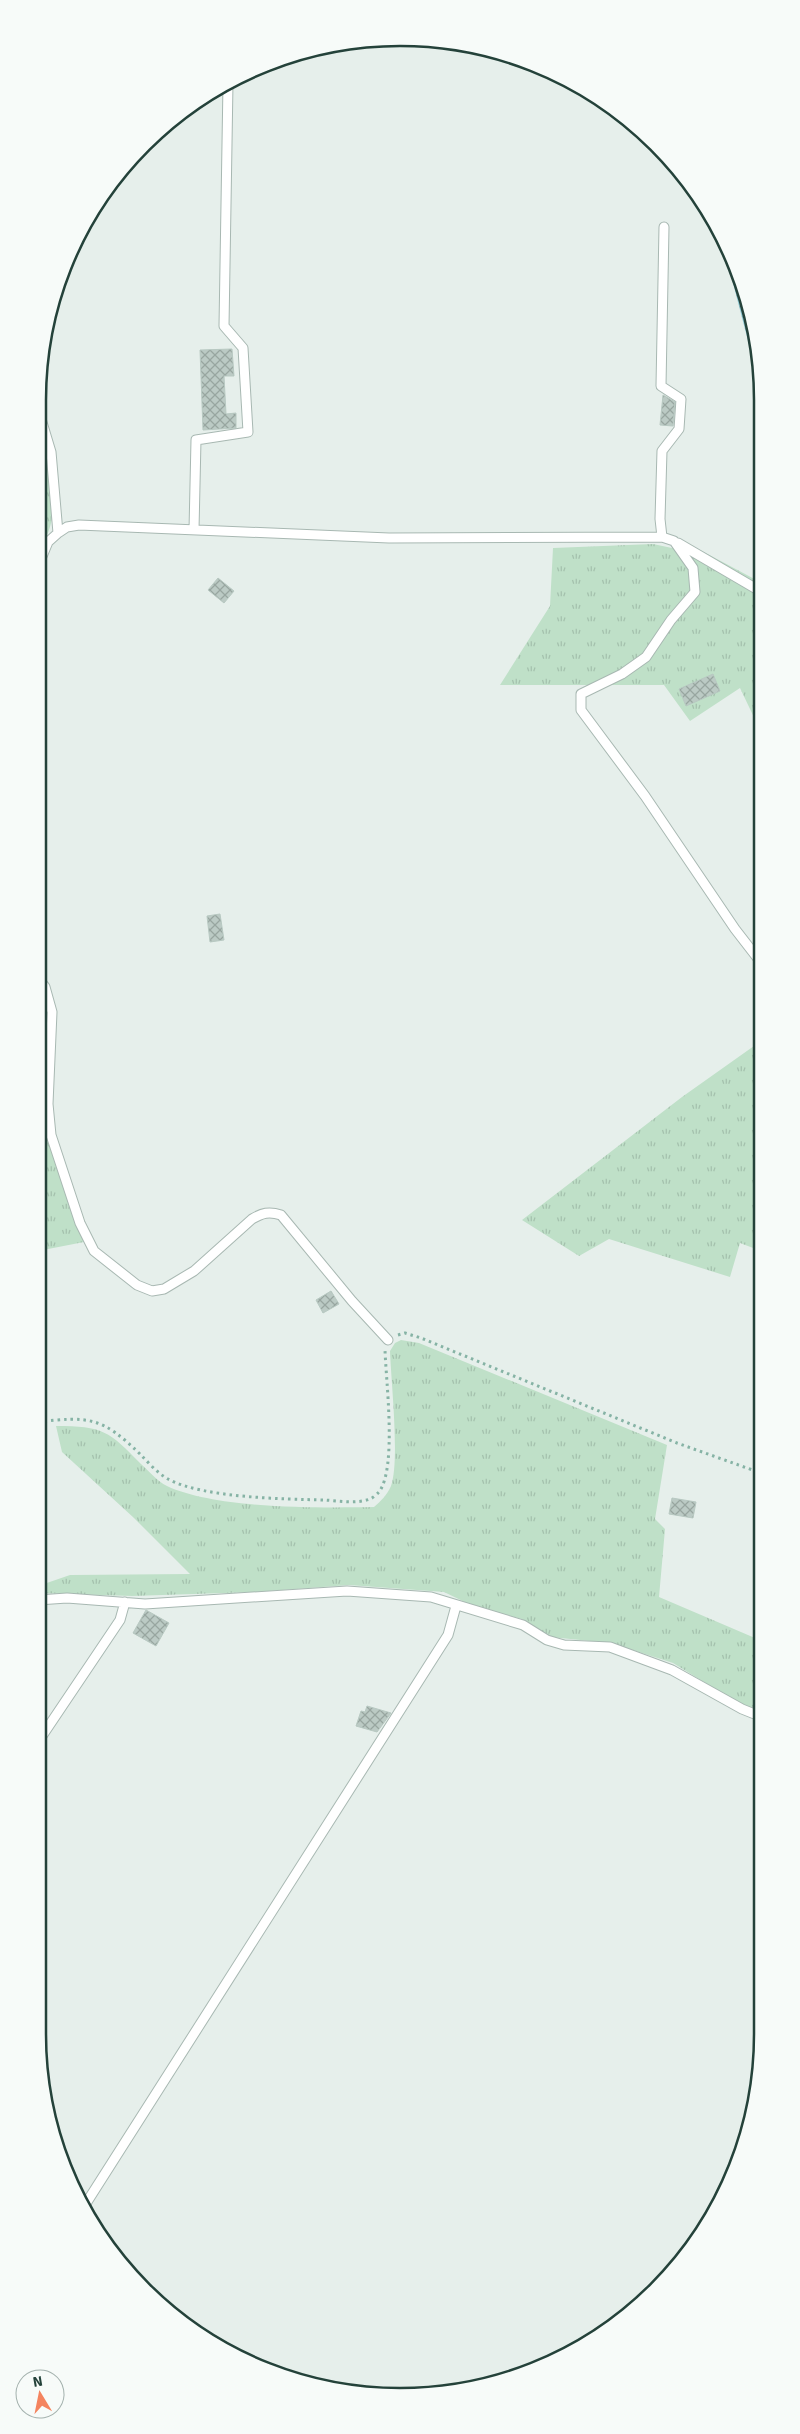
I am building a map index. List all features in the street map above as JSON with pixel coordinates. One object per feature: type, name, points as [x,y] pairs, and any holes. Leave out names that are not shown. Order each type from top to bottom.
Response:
[{"type":"lane","points":[[194,530],[196,440],[248,432],[243,348],[224,326],[228,91]]},
{"type":"lane","points":[[662,537],[660,519],[662,451],[679,429],[681,399],[661,386],[664,227]]},
{"type":"lane","points":[[46,435],[51,452],[58,533]]},
{"type":"lane","points":[[46,547],[48,542],[66,527],[79,525],[389,538],[662,537],[674,541],[754,588]]},
{"type":"lane","points":[[674,541],[694,568],[695,592],[671,620],[646,657],[622,674],[581,694],[581,710],[645,796],[735,929],[754,954]]},
{"type":"lane","points":[[46,987],[52,1012],[48,1104],[51,1135],[80,1224],[94,1251],[137,1285],[152,1291],[164,1289],[194,1271],[252,1219],[262,1213],[272,1212],[281,1215],[352,1301],[388,1340]]},
{"type":"lane","points":[[46,1599],[68,1598],[145,1604],[347,1591],[431,1597],[523,1625],[547,1640],[564,1645],[596,1645],[618,1650],[672,1670],[742,1710],[754,1714]]},
{"type":"lane","points":[[46,1730],[120,1620],[125,1602]]},
{"type":"lane","points":[[88,2200],[448,1634],[456,1606]]},
{"type":"path","points":[[46,1422],[83,1420],[101,1423],[113,1429],[167,1479],[184,1486],[226,1494],[288,1499],[356,1501],[371,1499],[378,1493],[383,1484],[389,1462],[385,1349],[388,1340],[406,1333],[677,1443],[754,1470]]},
{"type":"green space","points":[[46,456],[52,500],[51,523],[46,537]]},
{"type":"green space","points":[[672,535],[754,579],[754,717],[740,688],[690,721],[664,685],[500,685],[550,606],[553,548],[653,544],[672,548]]},
{"type":"green space","points":[[46,1006],[47,1013],[46,1049]]},
{"type":"green space","points":[[754,1046],[754,1248],[740,1243],[730,1277],[609,1239],[579,1256],[522,1220],[682,1097]]},
{"type":"green space","points":[[46,1136],[84,1242],[46,1249]]},
{"type":"green space","points":[[401,1340],[419,1343],[667,1445],[655,1519],[665,1529],[659,1597],[754,1638],[754,1709],[743,1706],[673,1663],[611,1643],[550,1637],[522,1619],[473,1606],[444,1592],[349,1585],[255,1592],[132,1596],[46,1593],[46,1583],[70,1575],[190,1574],[134,1518],[62,1452],[56,1426],[85,1427],[95,1429],[112,1437],[153,1476],[167,1486],[188,1494],[268,1506],[374,1507],[388,1492],[394,1474],[395,1440],[390,1351],[395,1343]]},
{"type":"water","points":[[731,276],[742,308],[750,349]]},
{"type":"building","points":[[232,349],[234,376],[224,376],[226,414],[236,413],[236,428],[203,430],[200,350]]},
{"type":"building","points":[[663,395],[675,402],[673,426],[660,425]]},
{"type":"building","points":[[218,578],[234,591],[224,603],[208,590]]},
{"type":"building","points":[[713,674],[720,691],[686,706],[679,689]]},
{"type":"building","points":[[220,914],[224,940],[210,942],[207,916]]},
{"type":"building","points":[[331,1291],[339,1304],[323,1313],[316,1300]]},
{"type":"building","points":[[672,1498],[696,1502],[693,1518],[669,1514]]},
{"type":"building","points":[[146,1610],[169,1623],[156,1646],[133,1633]]},
{"type":"building","points":[[367,1706],[391,1713],[377,1732],[356,1726],[361,1711],[365,1712]]}]
